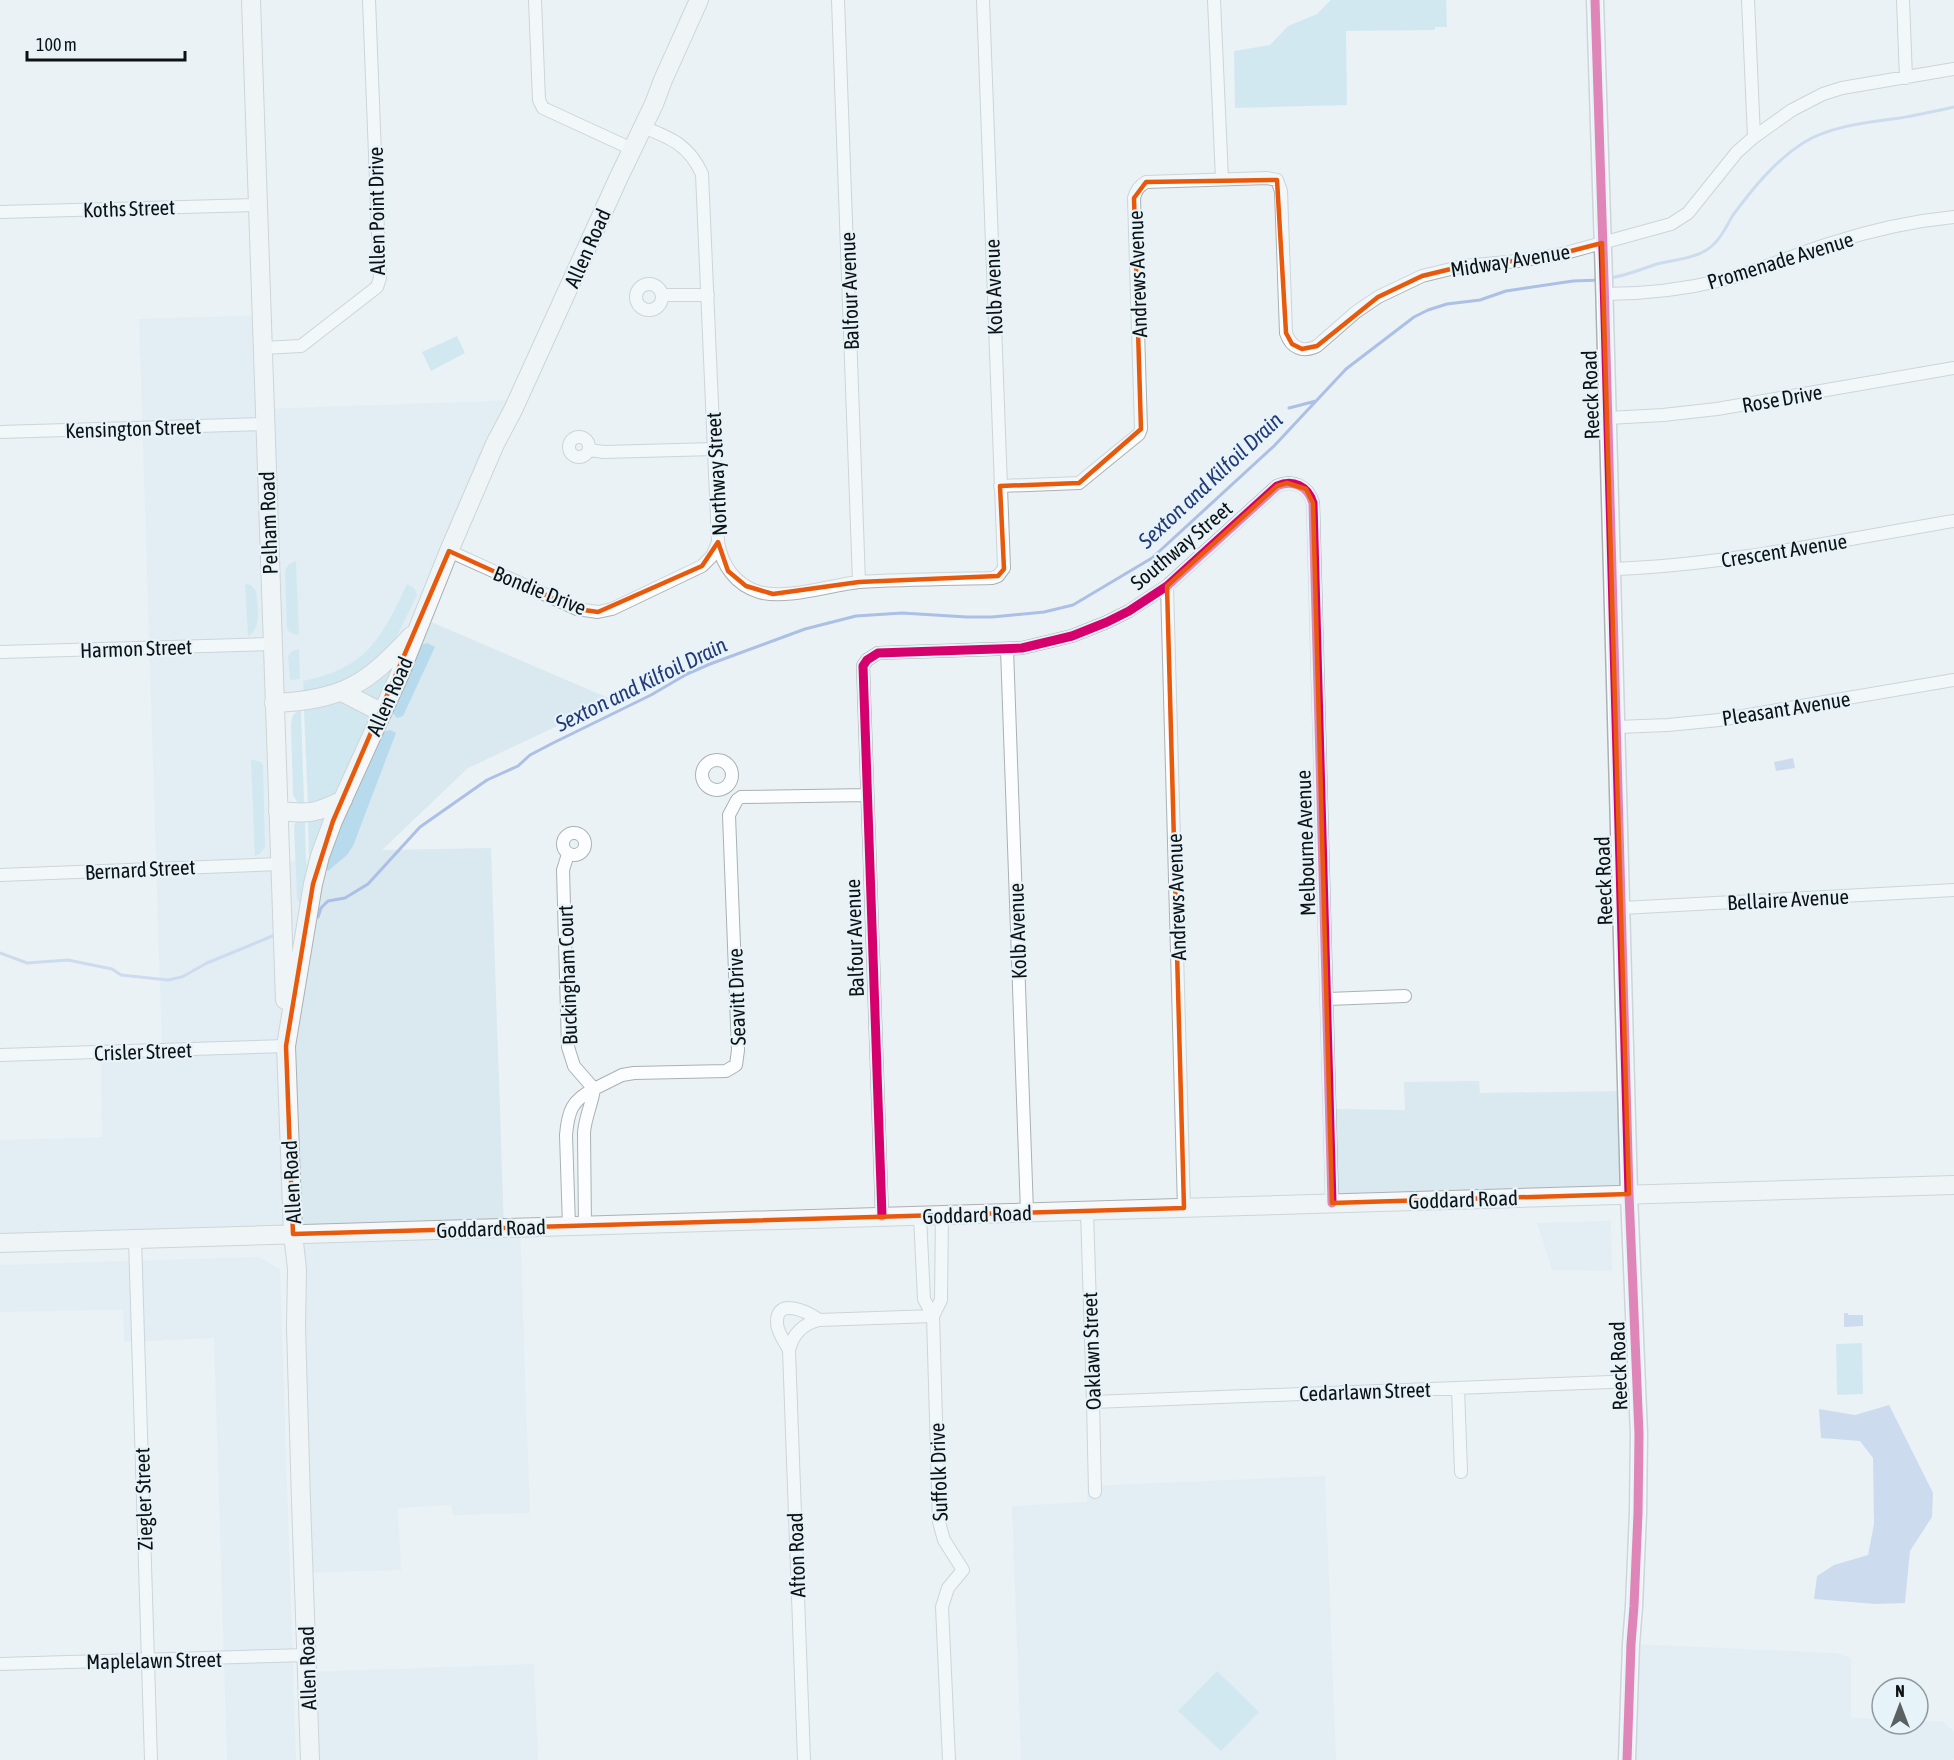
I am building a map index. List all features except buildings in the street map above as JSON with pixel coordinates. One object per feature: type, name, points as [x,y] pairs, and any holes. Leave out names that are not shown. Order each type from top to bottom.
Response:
[{"type":"main road","name":"Pelham Road","points":[[251,0],[286,1046]]},
{"type":"main road","name":"Allen Road","points":[[310,1760],[297,1350],[297,1269],[293,1234],[286,1046],[302,943],[320,856],[495,444],[513,410],[699,0]]},
{"type":"main road","name":"Allen Road","points":[[274,704],[304,702],[342,692],[362,681],[387,662],[418,628]]},
{"type":"main road","points":[[342,692],[373,708],[381,716]]},
{"type":"main road","points":[[278,811],[311,813],[343,800]]},
{"type":"main road","name":"Goddard Road","points":[[0,1243],[1954,1185]]},
{"type":"street","name":"Allen Point Drive","points":[[263,348],[301,346],[377,288],[380,278],[369,0]]},
{"type":"street","points":[[535,0],[539,100],[543,108],[632,149]]},
{"type":"street","name":"Balfour Avenue","points":[[838,0],[860,582]]},
{"type":"street","name":"Kolb Avenue","points":[[983,0],[1004,568],[1000,573]]},
{"type":"street","points":[[1214,0],[1222,179]]},
{"type":"street","name":"Reeck Road","points":[[1594,0],[1639,1482],[1627,1760]]},
{"type":"street","points":[[1748,0],[1754,137]]},
{"type":"street","points":[[1903,0],[1906,78]]},
{"type":"street","name":"Midway Avenue","points":[[1222,179],[1274,179],[1280,184],[1286,333],[1292,344],[1302,350],[1310,349],[1317,346],[1356,312],[1378,297],[1422,276],[1463,266],[1544,258],[1671,224],[1682,218],[1693,207],[1737,152],[1792,110],[1823,94],[1842,88],[1954,69]]},
{"type":"street","name":"Northway Street","points":[[643,127],[681,144],[692,156],[702,174],[718,542],[728,571],[746,586],[762,592],[784,594],[860,582],[992,578],[1000,573]]},
{"type":"street","name":"Andrews Avenue","points":[[1000,486],[1079,483],[1139,434],[1143,423],[1134,198],[1136,191],[1146,182],[1222,179]]},
{"type":"street","name":"Koths Street","points":[[0,212],[258,205]]},
{"type":"street","name":"Promenade Avenue","points":[[1604,292],[1692,286],[1722,280],[1861,235],[1908,224],[1954,217]]},
{"type":"street","points":[[662,295],[708,295]]},
{"type":"street","name":"Rose Drive","points":[[1608,418],[1717,409],[1954,368]]},
{"type":"street","name":"Kensington Street","points":[[0,432],[266,424]]},
{"type":"street","points":[[589,450],[604,452],[714,449]]},
{"type":"street","name":"Southway Street","points":[[867,660],[878,654],[1006,649],[1047,643],[1090,630],[1129,611],[1167,586],[1277,486],[1292,483],[1302,486]]},
{"type":"street","name":"Melbourne Avenue","points":[[1302,486],[1309,493],[1313,503],[1332,1203]]},
{"type":"street","name":"Crescent Avenue","points":[[1612,569],[1710,562],[1954,521]]},
{"type":"street","name":"Bondie Drive","points":[[449,551],[577,609],[598,612],[612,609],[702,566],[712,556],[718,542]]},
{"type":"street","name":"Andrews Avenue","points":[[1167,586],[1184,1208]]},
{"type":"street","name":"Harmon Street","points":[[0,652],[272,644]]},
{"type":"street","name":"Kolb Avenue","points":[[1006,649],[1027,1212]]},
{"type":"street","name":"Balfour Avenue","points":[[867,660],[863,672],[882,1216]]},
{"type":"street","name":"Pleasant Avenue","points":[[1617,727],[1719,720],[1954,680]]},
{"type":"street","points":[[726,787],[737,800],[741,797],[867,795]]},
{"type":"street","name":"Seavitt Drive","points":[[594,1089],[622,1075],[721,1072],[736,1065],[738,1050],[729,815],[737,800]]},
{"type":"street","name":"Buckingham Court","points":[[568,854],[563,870],[568,1047],[574,1066],[594,1089]]},
{"type":"street","name":"Bernard Street","points":[[0,875],[281,864]]},
{"type":"street","name":"Bellaire Avenue","points":[[1622,908],[1954,890]]},
{"type":"street","points":[[1328,999],[1405,996]]},
{"type":"street","name":"Crisler Street","points":[[0,1055],[286,1046]]},
{"type":"street","points":[[577,1226],[585,1119],[592,1102],[594,1089]]},
{"type":"street","points":[[577,1226],[567,1123],[579,1097],[594,1089]]},
{"type":"street","name":"Oaklawn Street","points":[[1087,1210],[1095,1491]]},
{"type":"street","name":"Suffolk Drive","points":[[933,1316],[941,1300],[942,1214]]},
{"type":"street","name":"Suffolk Drive","points":[[920,1216],[924,1299],[933,1316],[939,1522],[944,1540],[963,1570],[948,1588],[942,1607],[949,1760]]},
{"type":"street","name":"Ziegler Street","points":[[135,1239],[151,1760]]},
{"type":"street","name":"Afton Road","points":[[789,1350],[776,1324],[778,1315],[785,1309],[794,1308],[805,1311],[819,1320]]},
{"type":"street","points":[[819,1320],[933,1316]]},
{"type":"street","name":"Afton Road","points":[[804,1760],[789,1350],[799,1330],[806,1324],[819,1320]]},
{"type":"street","name":"Cedarlawn Street","points":[[1094,1402],[1637,1381]]},
{"type":"street","points":[[1458,1388],[1461,1472]]},
{"type":"street","name":"Maplelawn Street","points":[[0,1664],[307,1656]]},
{"type":"highlighted area","points":[[1277,180],[1286,333],[1292,344],[1302,349],[1317,346],[1378,297],[1422,276],[1463,266],[1544,258],[1602,243],[1629,1194],[1332,1203],[1313,503],[1306,489],[1287,483],[1277,486],[1167,586],[1184,1208],[293,1234],[286,1046],[313,884],[333,821],[449,551],[577,609],[598,612],[702,566],[718,542],[728,571],[746,586],[773,594],[859,582],[998,576],[1004,569],[1000,486],[1079,483],[1141,429],[1134,198],[1146,182]]},
{"type":"shaded area","points":[[1331,0],[1446,0],[1447,27],[1435,27],[1435,30],[1346,31],[1347,105],[1235,108],[1234,51],[1270,45],[1288,26],[1317,14]]},
{"type":"shaded area","points":[[261,315],[265,409],[517,400],[422,618],[613,700],[468,768],[382,850],[491,848],[504,1228],[520,1227],[530,1513],[453,1515],[451,1505],[398,1508],[401,1570],[304,1573],[293,1235],[0,1243],[0,1140],[102,1137],[101,1052],[162,1050],[139,319]],"holes":[[[387,662],[381,715],[320,856],[281,863],[275,703]]]},
{"type":"shaded area","points":[[457,336],[465,353],[431,371],[422,352]]},
{"type":"shaded area","points":[[296,561],[299,634],[287,629],[285,570],[289,564]]},
{"type":"shaded area","points":[[245,584],[251,585],[256,591],[258,609],[256,628],[248,636]]},
{"type":"shaded area","points":[[407,584],[414,588],[417,595],[398,634],[384,653],[348,682],[304,693],[303,681],[343,668],[369,648],[389,621]]},
{"type":"shaded area","points":[[427,643],[435,647],[403,716],[397,718],[391,711],[421,645]]},
{"type":"shaded area","points":[[299,649],[300,679],[290,680],[288,656],[292,651]]},
{"type":"shaded area","points":[[393,667],[381,703],[360,692]]},
{"type":"shaded area","points":[[341,702],[366,711],[371,718],[338,793],[308,806],[304,709]]},
{"type":"shaded area","points":[[301,710],[304,806],[297,802],[293,795],[291,723],[294,714]]},
{"type":"shaded area","points":[[390,730],[396,733],[353,846],[347,855],[328,871],[324,867],[327,857],[383,732]]},
{"type":"shaded area","points":[[1793,758],[1795,768],[1776,771],[1774,762]]},
{"type":"shaded area","points":[[251,760],[259,761],[263,765],[265,847],[260,854],[255,856]]},
{"type":"shaded area","points":[[328,815],[309,863],[308,819]]},
{"type":"shaded area","points":[[297,821],[305,821],[306,864],[311,867],[300,903],[297,900],[294,825]]},
{"type":"shaded area","points":[[1479,1081],[1480,1093],[1627,1091],[1629,1194],[1332,1203],[1330,1109],[1405,1110],[1404,1082]]},
{"type":"shaded area","points":[[1611,1221],[1612,1271],[1552,1270],[1537,1223]]},
{"type":"shaded area","points":[[259,1257],[280,1269],[296,1760],[227,1760],[214,1338],[124,1342],[123,1310],[0,1312],[0,1265]]},
{"type":"shaded area","points":[[1844,1313],[1863,1315],[1863,1326],[1844,1327]]},
{"type":"shaded area","points":[[1862,1343],[1863,1394],[1837,1395],[1836,1344]]},
{"type":"shaded area","points":[[1889,1405],[1933,1493],[1932,1517],[1910,1551],[1905,1603],[1876,1604],[1814,1599],[1817,1576],[1834,1565],[1868,1555],[1874,1524],[1873,1458],[1860,1441],[1821,1438],[1819,1409],[1855,1415]]},
{"type":"shaded area","points":[[1325,1476],[1336,1760],[1021,1760],[1012,1506],[1087,1502],[1088,1486]]},
{"type":"shaded area","points":[[1631,1644],[1837,1653],[1851,1658],[1851,1718],[1870,1719],[1870,1736],[1930,1736],[1930,1721],[1942,1721],[1954,1731],[1953,1760],[1627,1760]]},
{"type":"shaded area","points":[[534,1664],[538,1760],[310,1760],[308,1672]]},
{"type":"shaded area","points":[[1217,1671],[1259,1712],[1221,1751],[1178,1711]]},
{"type":"waterway","name":"Sexton and Kilfoil Drain","points":[[1609,278],[1694,256],[1707,250],[1719,238],[1733,215],[1765,176],[1783,158],[1813,137],[1850,126],[1954,107]]},
{"type":"waterway","name":"Sexton and Kilfoil Drain","points":[[314,917],[318,917],[321,908],[328,901],[345,898],[368,884],[420,827],[487,780],[518,766],[530,755],[553,743],[710,664],[805,629],[856,616],[902,613],[992,617],[1044,612],[1073,605],[1152,558],[1274,446],[1346,369],[1414,317],[1447,304],[1480,300],[1506,291],[1573,281],[1600,280]]},
{"type":"waterway","points":[[1289,408],[1316,401]]},
{"type":"waterway","name":"Sexton and Kilfoil Drain","points":[[0,953],[27,963],[68,960],[112,969],[121,975],[168,980],[182,977],[207,963],[275,935]]},
{"type":"cycle path","points":[[1595,0],[1629,1194],[1639,1434],[1638,1513],[1627,1760]]},
{"type":"cycle path","points":[[882,1216],[863,666],[867,660],[878,653],[1022,648],[1072,636],[1107,622],[1129,611],[1167,586],[1277,486],[1289,483],[1304,488],[1313,503],[1332,1203]]}]
